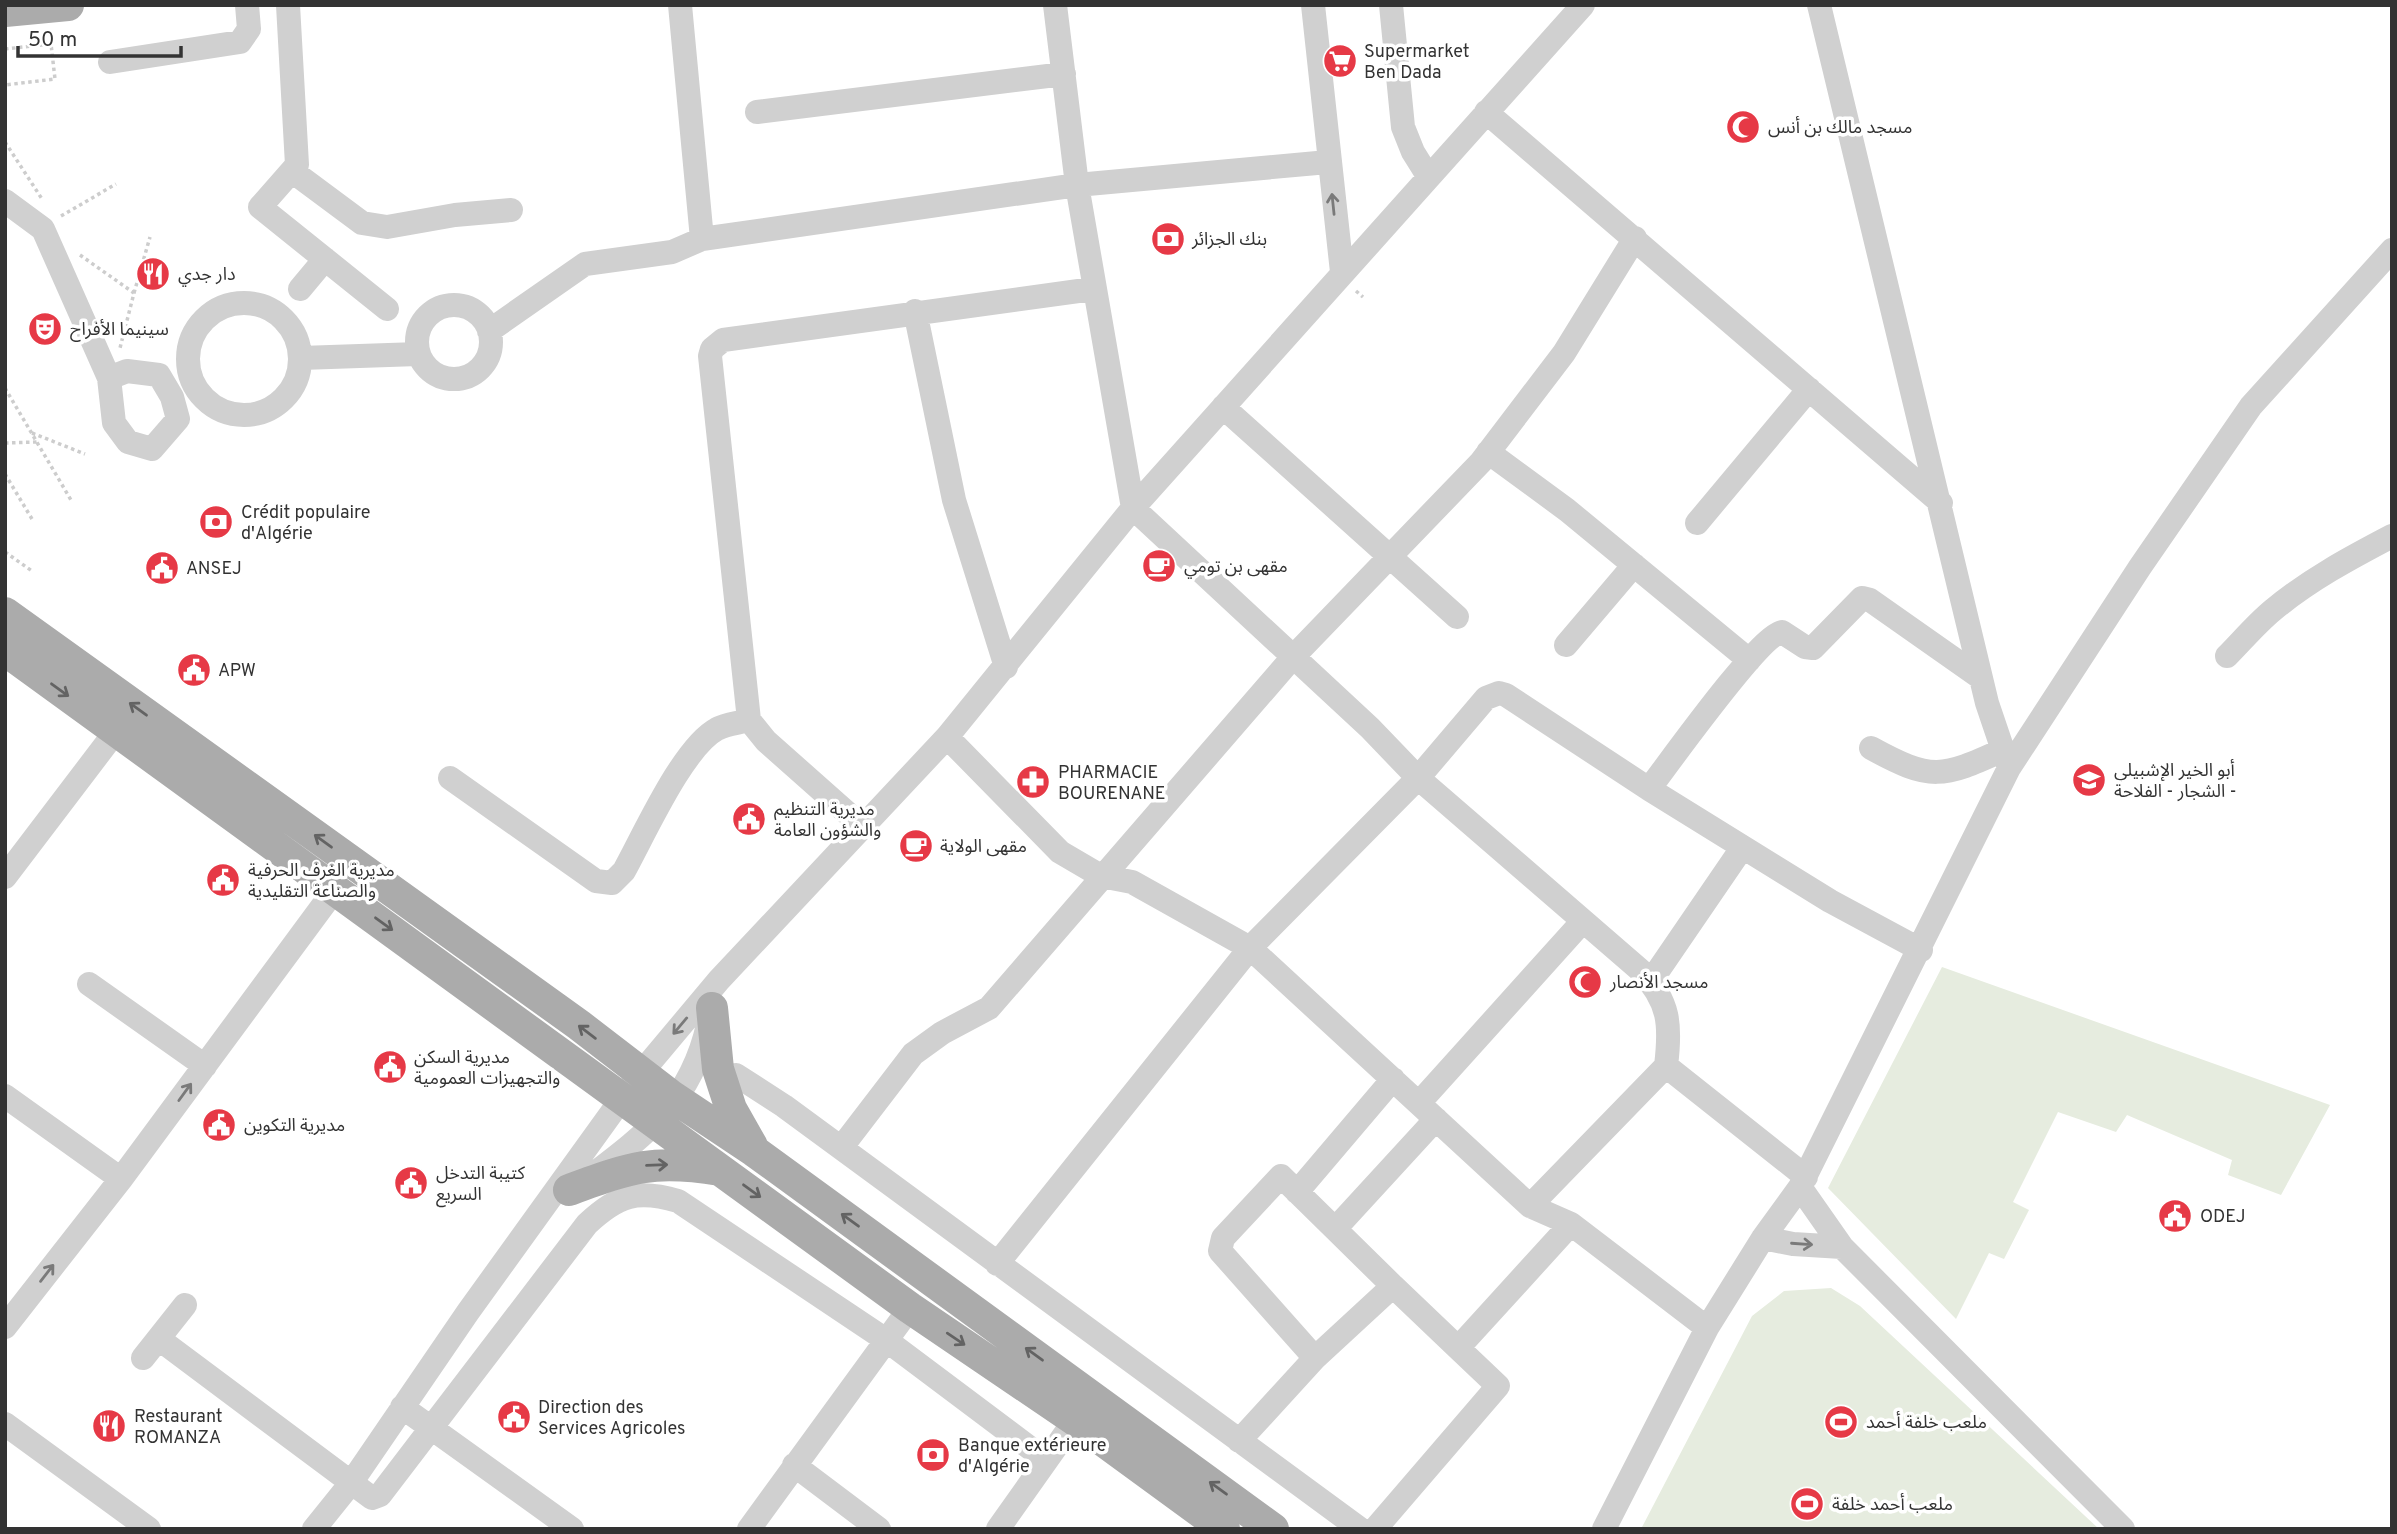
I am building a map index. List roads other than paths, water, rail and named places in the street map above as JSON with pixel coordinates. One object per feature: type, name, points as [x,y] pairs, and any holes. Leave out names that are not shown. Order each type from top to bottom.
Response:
[{"type":"main road","points":[[5,11],[68,5]]},
{"type":"main road","points":[[5,613],[642,1072],[666,1110],[723,1170],[910,1308],[1075,1420],[1224,1529]]},
{"type":"main road","points":[[5,650],[622,1098],[666,1110],[754,1151],[1273,1529]]},
{"type":"main road","points":[[232,814],[251,790]]},
{"type":"main road","points":[[715,994],[716,1057],[731,1109],[754,1151]]},
{"type":"main road","points":[[557,1197],[640,1165],[681,1164],[723,1170]]},
{"type":"street","points":[[110,62],[240,42],[249,29],[247,5]]},
{"type":"street","points":[[288,5],[297,165],[260,207],[387,309]]},
{"type":"street","points":[[681,5],[702,239]]},
{"type":"street","points":[[1055,5],[1077,186],[1133,508],[1370,728],[1419,778],[1651,981],[1669,1020],[1666,1066],[1530,1206]]},
{"type":"street","points":[[1312,5],[1342,272]]},
{"type":"street","points":[[1391,5],[1403,127],[1413,152],[1428,176]]},
{"type":"street","points":[[314,1529],[351,1483],[468,1312],[557,1197],[642,1072],[947,737],[1133,508],[1583,5]]},
{"type":"street","points":[[1819,5],[1981,678],[2006,759]]},
{"type":"street","points":[[757,112],[1064,74]]},
{"type":"street","points":[[1486,112],[1941,503]]},
{"type":"street","points":[[489,331],[584,264],[672,252],[702,239],[1077,186],[1328,162]]},
{"type":"street","points":[[292,171],[362,223],[387,227],[455,215],[511,210]]},
{"type":"street","points":[[5,201],[49,224],[111,376],[114,424],[128,442],[152,449],[178,419],[172,397],[159,375],[127,371],[111,376]]},
{"type":"street","points":[[841,1148],[914,1054],[942,1033],[989,1008],[1293,657],[1489,452],[1564,353],[1634,238]]},
{"type":"street","points":[[1604,1529],[1707,1328],[1763,1238],[1803,1182],[1921,950],[2006,759],[2251,406],[2324,322],[2392,250]]},
{"type":"street","points":[[300,289],[326,259]]},
{"type":"street","points":[[863,827],[766,741],[749,720],[710,356],[712,349],[723,340],[915,311],[1093,289]]},
{"type":"street","points":[[248,303],[274,310],[288,323],[297,339],[301,358],[298,376],[289,392],[276,405],[259,413],[241,415],[222,411],[207,401],[195,387],[189,370],[188,351],[200,325],[220,307],[248,303]]},
{"type":"street","points":[[454,305],[476,312],[489,331],[489,354],[475,372],[465,378],[453,379],[431,372],[418,354],[418,331],[432,312],[442,307],[454,305]]},
{"type":"street","points":[[915,311],[954,500],[1006,667]]},
{"type":"street","points":[[301,358],[418,354]]},
{"type":"street","points":[[172,397],[195,387]]},
{"type":"street","points":[[1697,523],[1809,389]]},
{"type":"street","points":[[1223,407],[1457,617]]},
{"type":"street","points":[[1489,452],[1567,510],[1749,660]]},
{"type":"street","points":[[2227,656],[2271,611],[2303,587],[2333,567],[2392,536]]},
{"type":"street","points":[[1566,645],[1634,565]]},
{"type":"street","points":[[1649,789],[1749,660],[1774,634],[1782,632],[1805,647],[1816,646],[1862,598],[1870,600],[1981,678]]},
{"type":"street","points":[[997,1264],[1250,948],[1419,778],[1486,698],[1499,693],[1742,848],[1830,901],[1921,950]]},
{"type":"street","points":[[450,778],[596,881],[612,883],[624,871],[682,766],[703,740],[717,728],[749,720]]},
{"type":"street","points":[[5,877],[116,731]]},
{"type":"street","points":[[947,737],[1060,852],[1101,876],[1132,881],[1250,948],[1530,1206],[1571,1224],[1707,1328]]},
{"type":"street","points":[[1871,748],[1902,765],[1941,774],[2006,759]]},
{"type":"street","points":[[1651,981],[1742,848]]},
{"type":"street","points":[[5,1327],[121,1180],[335,888]]},
{"type":"street","points":[[1335,1229],[1427,1111],[1583,921]]},
{"type":"street","points":[[89,984],[205,1066]]},
{"type":"street","points":[[557,1197],[641,1138],[666,1110],[701,1057],[715,994]]},
{"type":"street","points":[[1666,1066],[1803,1182],[1842,1247],[2123,1529]]},
{"type":"street","points":[[722,1078],[736,1075],[841,1148],[1360,1529]]},
{"type":"street","points":[[1297,1192],[1393,1079]]},
{"type":"street","points":[[5,1097],[121,1180]]},
{"type":"street","points":[[1315,1358],[1220,1251],[1223,1238],[1281,1176],[1498,1386],[1375,1529]]},
{"type":"street","points":[[159,1339],[351,1483],[372,1497],[380,1495],[587,1224],[606,1206],[630,1195],[655,1194],[678,1201],[886,1340],[1046,1460]]},
{"type":"street","points":[[1458,1348],[1571,1224]]},
{"type":"street","points":[[1763,1238],[1793,1244],[1842,1247]]},
{"type":"street","points":[[1239,1441],[1315,1358],[1392,1286]]},
{"type":"street","points":[[143,1358],[185,1305]]},
{"type":"street","points":[[756,1526],[794,1465],[910,1308]]},
{"type":"street","points":[[468,1312],[497,1339]]},
{"type":"street","points":[[402,1407],[572,1529]]},
{"type":"street","points":[[998,1529],[1075,1420]]},
{"type":"street","points":[[5,1423],[149,1529]]},
{"type":"street","points":[[794,1465],[879,1529]]},
{"type":"place","name":"Supermarket Ben Dada","points":[[1340,61]]},
{"type":"place","name":"مسجد مالك بن أنس","points":[[1743,127]]},
{"type":"place","name":"بنك الجزائر","points":[[1168,239]]},
{"type":"place","name":"دار جدي","points":[[153,274]]},
{"type":"place","name":"سينيما الأفراح","points":[[45,329]]},
{"type":"place","name":"Crédit populaire d'Algérie","points":[[216,522]]},
{"type":"place","name":"مقهى بن تومي","points":[[1159,566]]},
{"type":"place","name":"ANSEJ","points":[[162,568]]},
{"type":"place","name":"APW","points":[[194,670]]},
{"type":"place","name":"أبو الخير الإشبيلي الشجار - الفلاحة -","points":[[2089,780]]},
{"type":"place","name":"PHARMACIE BOURENANE","points":[[1033,782]]},
{"type":"place","name":"مديرية التنظيم والشؤون العامة","points":[[749,819]]},
{"type":"place","name":"مقهى الولاية","points":[[916,846]]},
{"type":"place","name":"مديرية الغرف الحرفية والصناعة التقليدية","points":[[223,880]]},
{"type":"place","name":"مسجد الأنصار","points":[[1585,982]]},
{"type":"place","name":"مديرية السكن والتجهيزات العمومية","points":[[390,1067]]},
{"type":"place","name":"مديرية التكوين","points":[[219,1125]]},
{"type":"place","name":"كتيبة التدخل السريع","points":[[411,1183]]},
{"type":"place","name":"ODEJ","points":[[2175,1216]]},
{"type":"place","name":"Direction des Services Agricoles","points":[[514,1417]]},
{"type":"place","name":"ملعب خلفة أحمد","points":[[1841,1422]]},
{"type":"place","name":"Restaurant ROMANZA","points":[[109,1426]]},
{"type":"place","name":"Banque extérieure d'Algérie","points":[[933,1455]]},
{"type":"place","name":"ملعب أحمد خلفة","points":[[1807,1504]]}]
